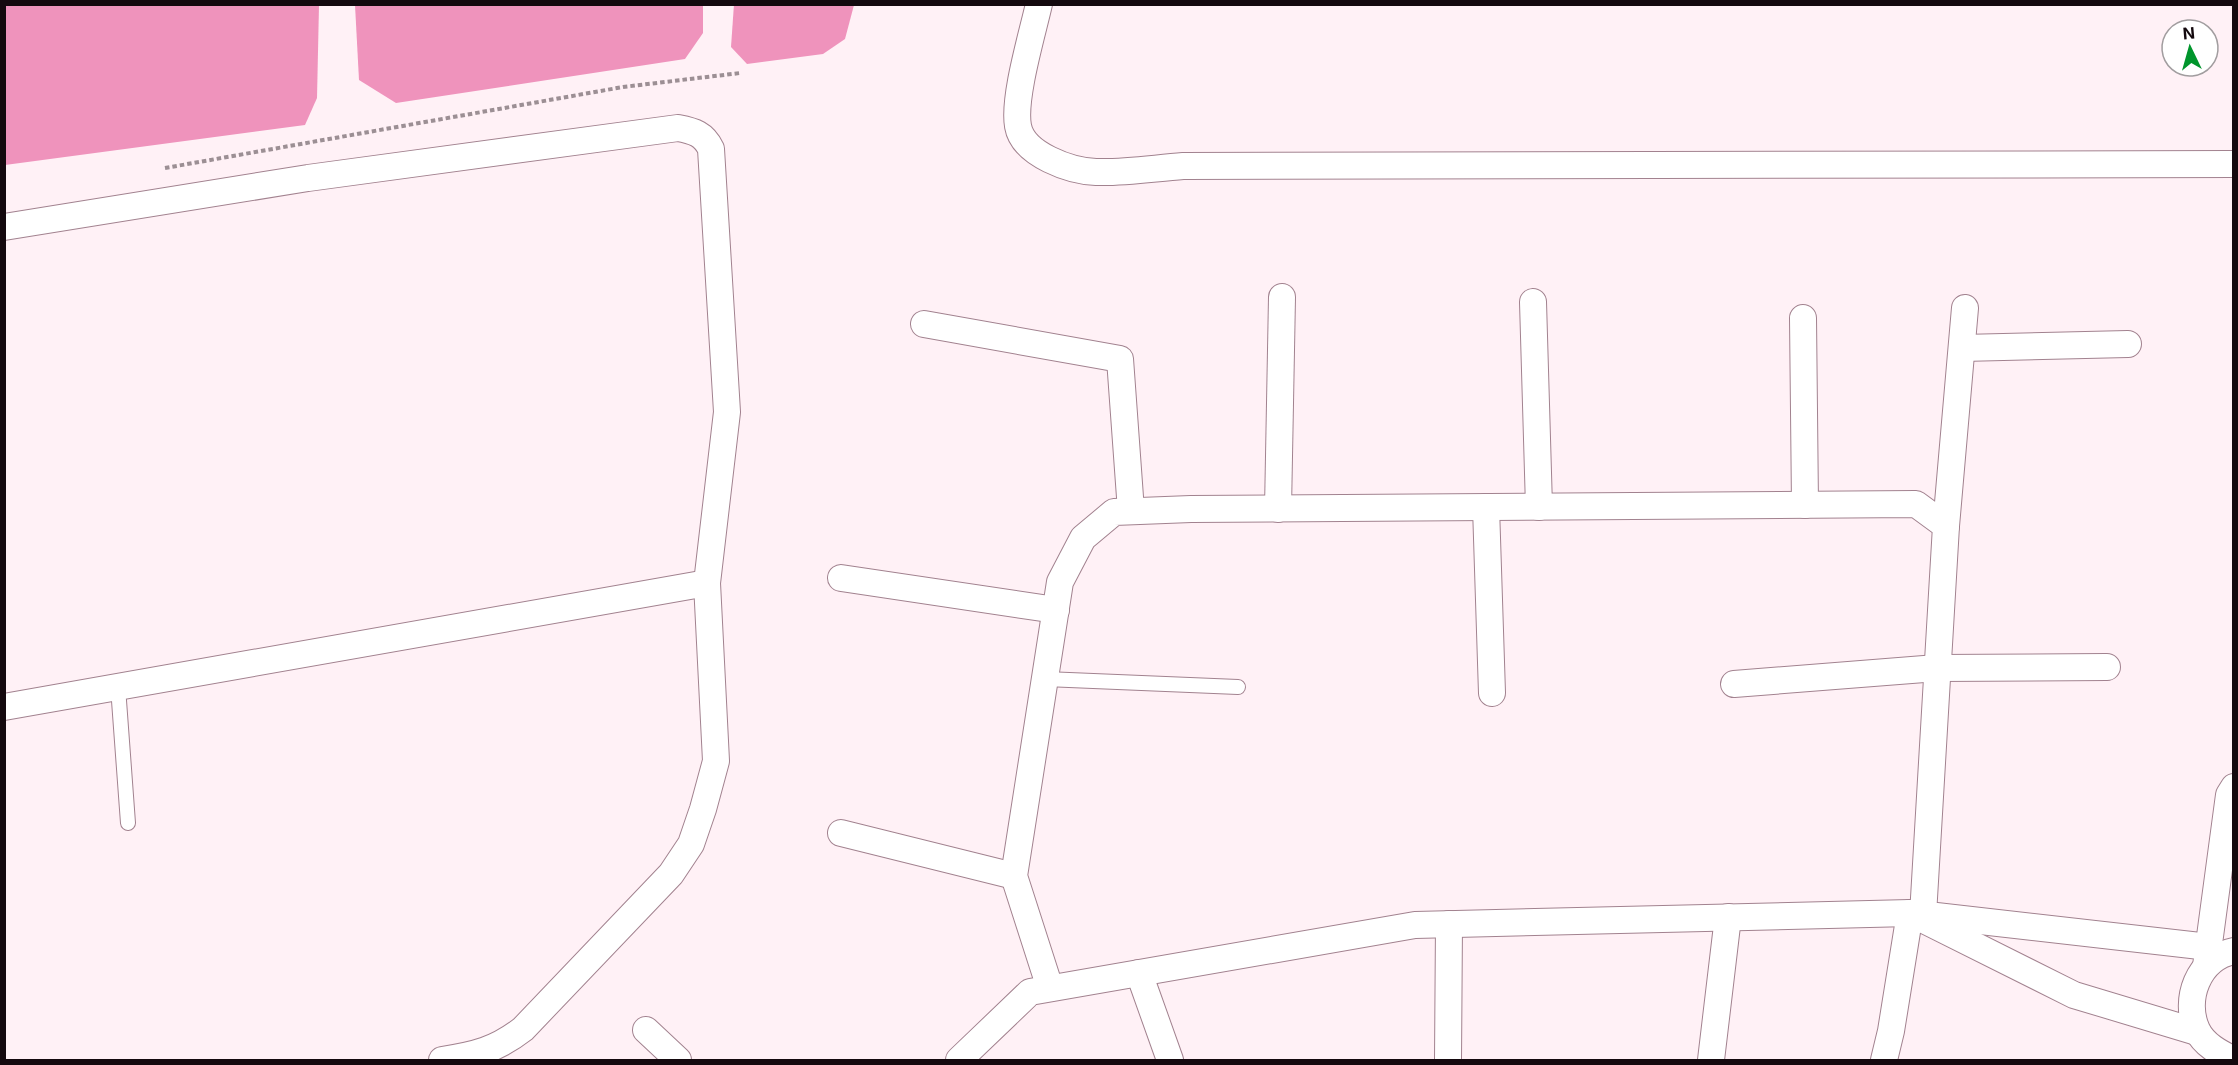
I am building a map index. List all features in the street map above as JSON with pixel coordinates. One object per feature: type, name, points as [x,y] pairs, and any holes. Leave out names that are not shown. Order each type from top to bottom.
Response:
[{"type":"street","points":[[1039,4],[1017,102],[1018,128],[1028,145],[1052,162],[1095,172],[1183,166],[2234,164]]},
{"type":"street","points":[[4,227],[308,178],[678,128],[702,136],[711,149],[728,412],[707,583],[716,761],[703,809],[690,844],[671,874],[523,1029],[495,1048],[468,1056],[442,1060]]},
{"type":"street","points":[[1278,509],[1282,297]]},
{"type":"street","points":[[1533,302],[1539,507]]},
{"type":"street","points":[[1884,1060],[1917,914],[1965,308]]},
{"type":"street","points":[[1803,318],[1805,505]]},
{"type":"street","points":[[924,324],[1120,359],[1131,512]]},
{"type":"street","points":[[1962,348],[2128,344]]},
{"type":"street","points":[[1050,988],[1014,876],[1060,582],[1083,538],[1114,512],[1916,504],[1946,526]]},
{"type":"street","points":[[1486,507],[1492,693]]},
{"type":"street","points":[[842,578],[1056,610]]},
{"type":"street","points":[[4,707],[707,583]]},
{"type":"street","points":[[1734,684],[1937,668],[2107,667]]},
{"type":"street","points":[[2234,787],[2229,795],[2216,955],[2194,985],[2191,1009],[2198,1032],[2213,1049],[2234,1060]]},
{"type":"street","points":[[841,833],[1014,876]]},
{"type":"street","points":[[1917,914],[2074,995],[2198,1032]]},
{"type":"street","points":[[959,1060],[1030,992],[1414,925],[1917,914],[2216,955]]},
{"type":"street","points":[[1711,1060],[1728,917]]},
{"type":"street","points":[[1448,1060],[1449,924]]},
{"type":"street","points":[[1139,972],[1170,1060]]},
{"type":"street","points":[[646,1030],[678,1060]]},
{"type":"lane","points":[[1045,679],[1238,687]]},
{"type":"lane","points":[[117,687],[128,823]]},
{"type":"path","points":[[156,169],[623,87],[740,73]]},
{"type":"shaded area","points":[[734,4],[854,5],[845,39],[823,54],[747,64],[731,47]]},
{"type":"shaded area","points":[[4,5],[319,5],[317,98],[305,125],[5,165]]},
{"type":"shaded area","points":[[355,5],[703,5],[703,33],[685,59],[396,103],[359,80]]}]
